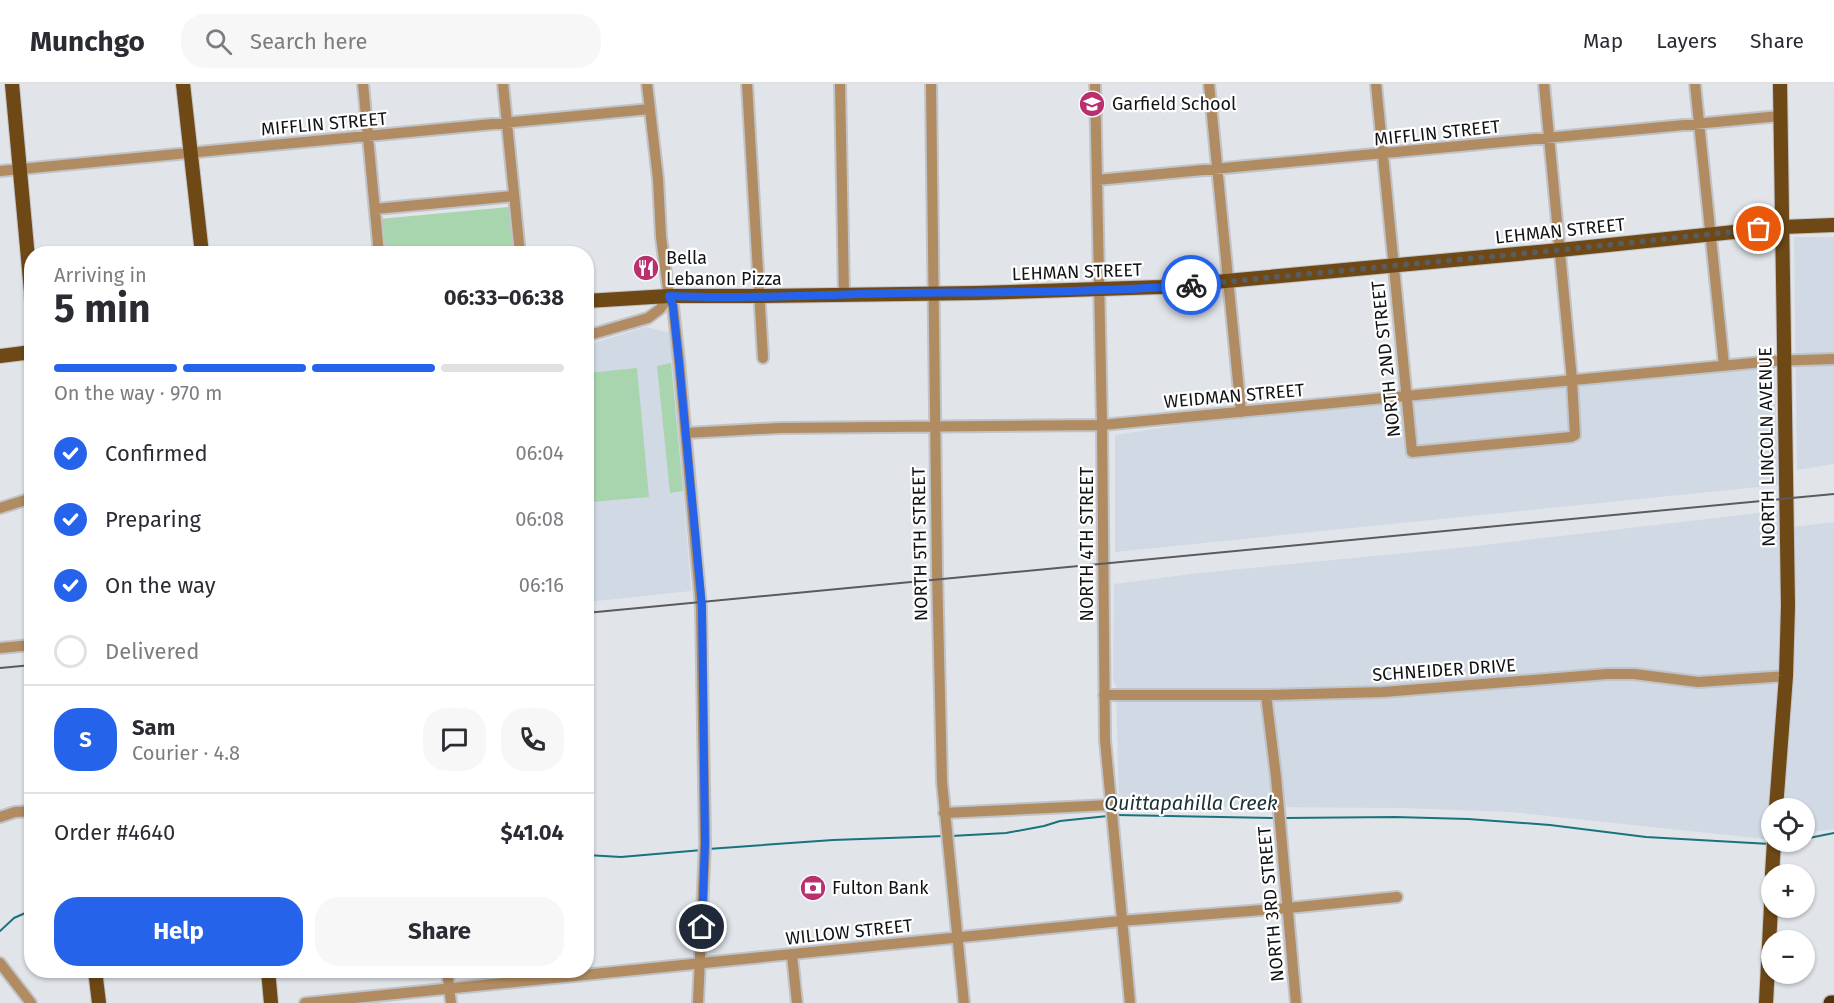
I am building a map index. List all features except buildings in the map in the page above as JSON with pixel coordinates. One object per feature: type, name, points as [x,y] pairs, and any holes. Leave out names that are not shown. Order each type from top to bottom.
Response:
[{"type":"main road","points":[[12,84],[27,246]]},
{"type":"main road","points":[[183,84],[201,246]]},
{"type":"main road","name":"NORTH LINCOLN AVENUE","points":[[1777,798],[1786,676],[1788,606],[1780,84]]},
{"type":"main road","name":"LEHMAN STREET","points":[[594,301],[669,296],[759,297],[1100,290],[1228,282],[1710,233],[1834,225]]},
{"type":"main road","points":[[0,356],[24,353]]},
{"type":"main road","points":[[1766,1003],[1770,918]]},
{"type":"main road","points":[[96,978],[99,1003]]},
{"type":"main road","points":[[269,978],[272,1003]]},
{"type":"street","points":[[363,84],[378,246]]},
{"type":"street","points":[[503,84],[519,246]]},
{"type":"street","points":[[647,84],[658,183],[661,237],[669,296],[673,306],[702,607],[705,858],[699,1003]]},
{"type":"street","points":[[747,84],[763,358]]},
{"type":"street","points":[[840,84],[844,294]]},
{"type":"street","name":"NORTH 5TH STREET","points":[[931,84],[942,772],[944,813],[964,1003]]},
{"type":"street","name":"NORTH 4TH STREET","points":[[1095,84],[1100,290],[1105,740],[1130,1003]]},
{"type":"street","points":[[1209,84],[1241,412]]},
{"type":"street","name":"NORTH 2ND STREET","points":[[1376,84],[1412,452],[1575,435],[1572,380]]},
{"type":"street","points":[[1695,84],[1724,365]]},
{"type":"street","points":[[1545,89],[1572,380]]},
{"type":"street","name":"MIFFLIN STREET","points":[[0,171],[650,109]]},
{"type":"street","name":"MIFFLIN STREET","points":[[1097,180],[1780,116]]},
{"type":"street","points":[[375,208],[514,196]]},
{"type":"street","points":[[594,334],[648,318],[660,309],[669,296]]},
{"type":"street","name":"WEIDMAN STREET","points":[[686,433],[780,428],[1102,425],[1724,365],[1783,360],[1834,360]]},
{"type":"street","points":[[0,508],[24,500]]},
{"type":"street","points":[[0,648],[24,646]]},
{"type":"street","name":"SCHNEIDER DRIVE","points":[[1104,695],[1266,695],[1393,691],[1607,674],[1634,674],[1698,682],[1786,676]]},
{"type":"street","name":"NORTH 3RD STREET","points":[[1266,695],[1296,1003]]},
{"type":"street","points":[[0,817],[24,811]]},
{"type":"street","points":[[944,813],[1111,812]]},
{"type":"street","name":"WILLOW STREET","points":[[594,975],[1121,921],[1397,897]]},
{"type":"street","points":[[792,955],[797,1003]]},
{"type":"street","points":[[0,963],[31,1003]]},
{"type":"street","points":[[448,978],[451,1003]]},
{"type":"street","name":"WILLOW STREET","points":[[305,1003],[564,978]]},
{"type":"shaded area","points":[[1794,237],[1834,237],[1834,464],[1797,470]]},
{"type":"shaded area","points":[[646,327],[671,333],[691,591],[594,601],[594,343]]},
{"type":"shaded area","points":[[1775,367],[1778,485],[1115,552],[1115,435],[1206,421]]},
{"type":"shaded area","points":[[1793,509],[1793,527],[1834,522],[1834,829],[1815,832],[1815,798],[1761,798],[1761,839],[1511,812],[1400,808],[1119,806],[1116,686],[1113,681],[1114,584],[1199,573],[1467,547]]},
{"type":"green space","points":[[509,207],[512,246],[381,246],[379,219]]},
{"type":"green space","points":[[671,363],[683,491],[670,493],[657,366]]},
{"type":"green space","points":[[637,368],[649,497],[594,502],[594,372]]},
{"type":"waterway","name":"Quittapahilla Creek","points":[[1117,815],[1276,818]]},
{"type":"waterway","name":"Quittapahilla Creek","points":[[951,836],[1006,833],[1060,821],[1108,816]]},
{"type":"waterway","name":"Quittapahilla Creek","points":[[1285,818],[1468,819],[1550,825],[1646,837],[1761,843]]},
{"type":"waterway","name":"Quittapahilla Creek","points":[[1815,837],[1834,833]]},
{"type":"waterway","name":"Quittapahilla Creek","points":[[708,849],[833,840],[945,836]]},
{"type":"waterway","name":"Quittapahilla Creek","points":[[594,855],[621,857],[702,850]]},
{"type":"waterway","name":"Quittapahilla Creek","points":[[0,931],[14,918],[24,914]]},
{"type":"railway","points":[[594,612],[1834,494]]},
{"type":"railway","points":[[0,668],[24,666]]},
{"type":"way so far","points":[[1191,285],[1759,229]]},
{"type":"place","name":"Garfield School","points":[[1092,104]]},
{"type":"place","name":"Bella Lebanon Pizza","points":[[646,268]]},
{"type":"place","name":"Fulton Bank","points":[[813,888]]},
{"type":"route","points":[[702,927],[705,843],[702,607],[679,362],[673,306],[669,296],[759,297],[976,293],[1191,285]]}]
